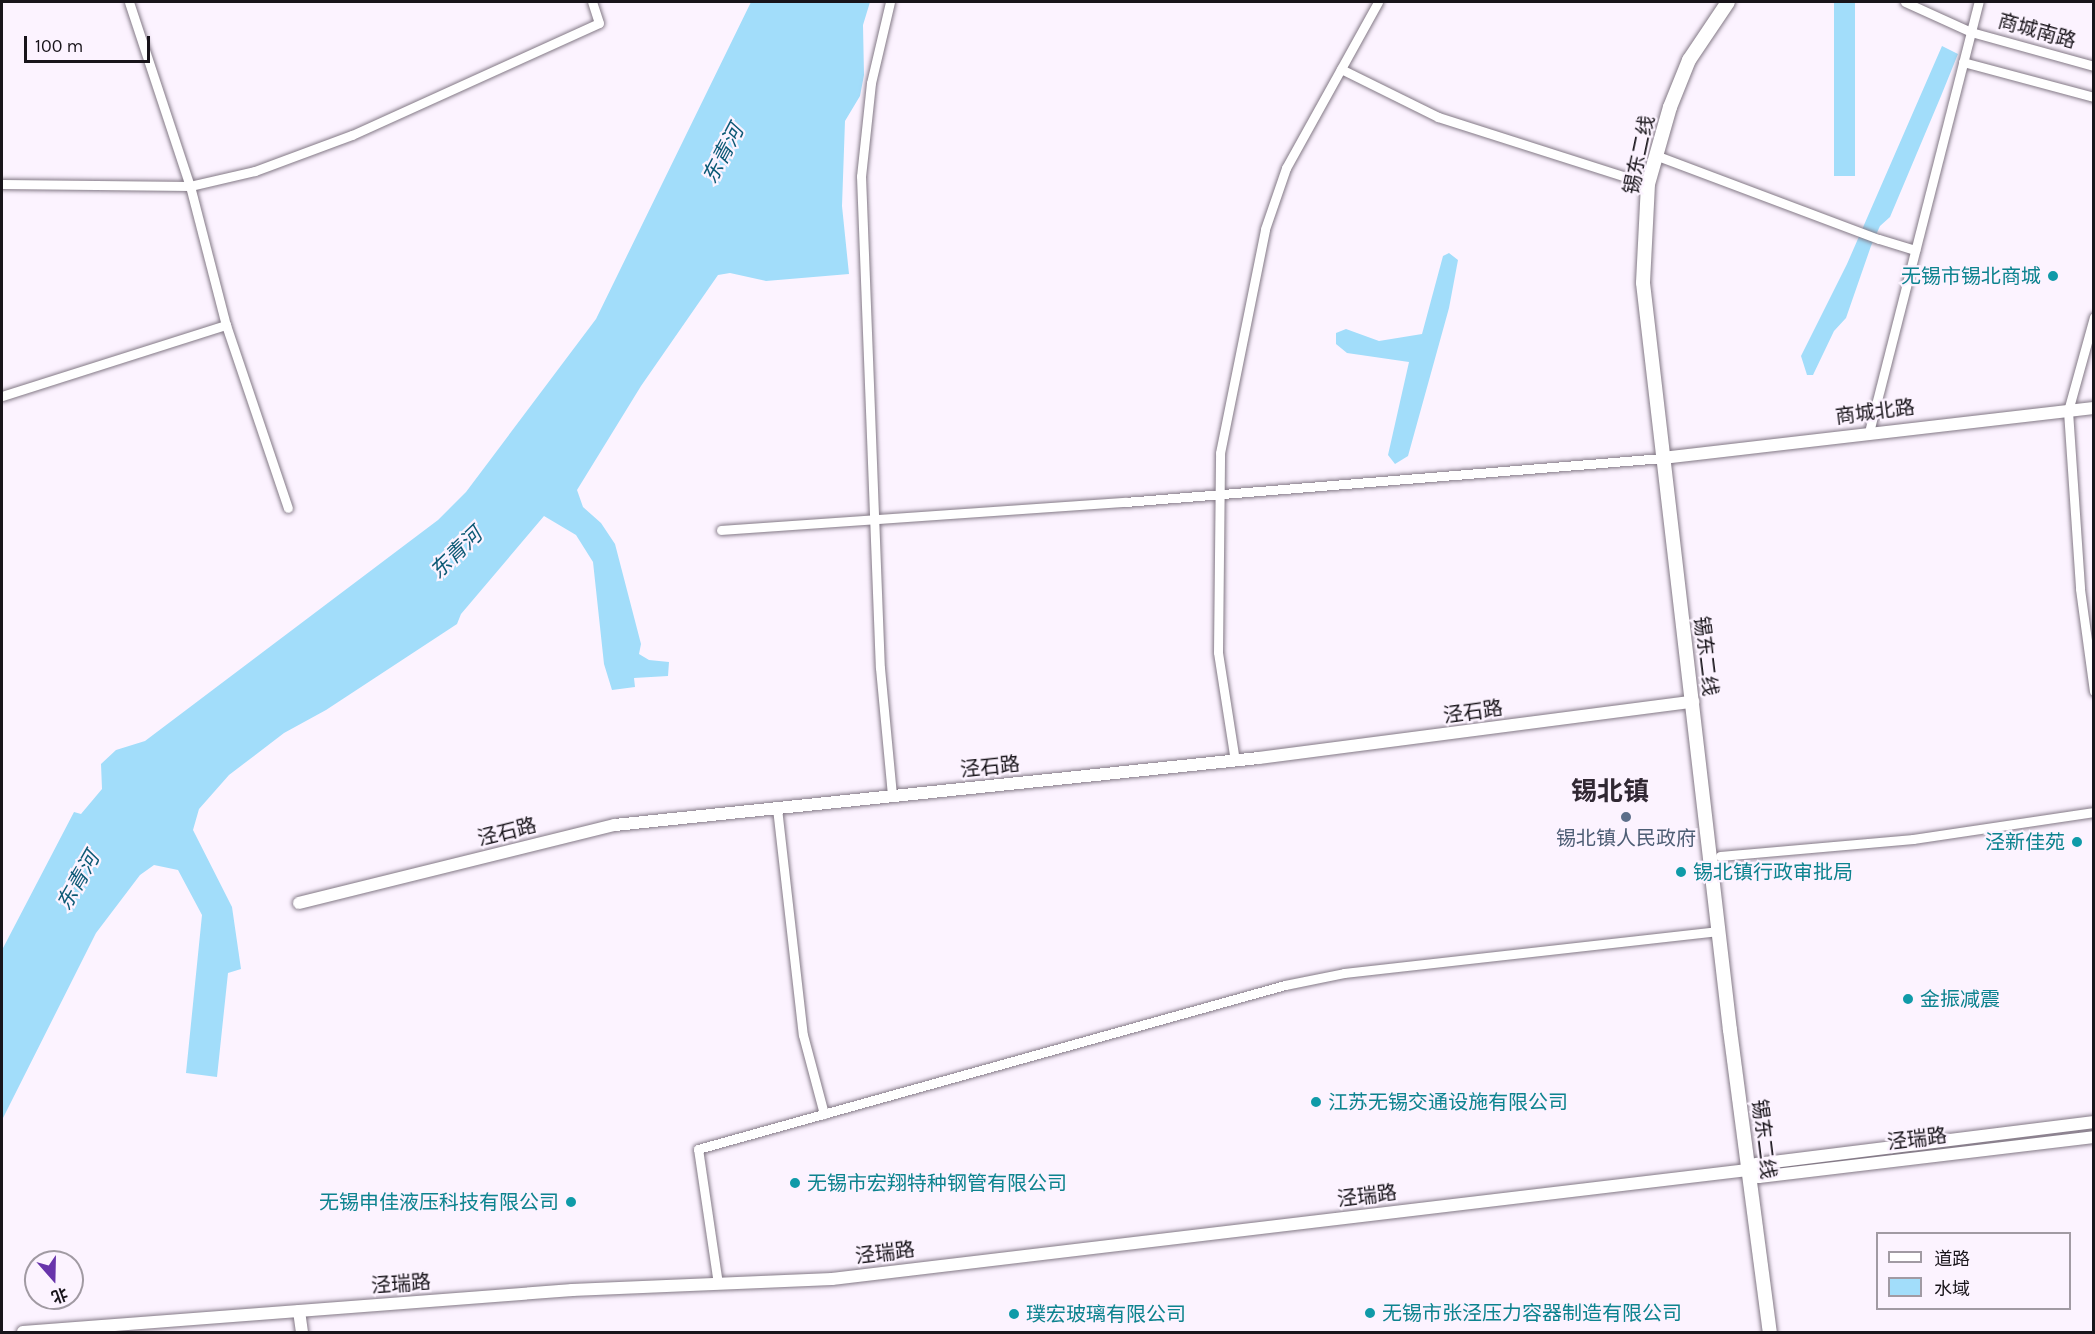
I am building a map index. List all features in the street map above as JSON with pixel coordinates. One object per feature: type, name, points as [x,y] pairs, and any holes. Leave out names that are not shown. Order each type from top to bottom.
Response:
[{"type":"main road","name":"锡东二线","points":[[1728,2],[1689,60],[1655,155],[1648,184],[1643,283],[1719,931],[1770,1332]]},
{"type":"street","points":[[129,2],[190,186],[226,325],[288,508]]},
{"type":"street","points":[[2,184],[190,186],[255,171],[352,135],[599,23],[592,2]]},
{"type":"street","points":[[890,2],[871,83],[861,176],[880,668],[892,796]]},
{"type":"street","points":[[1235,761],[1218,652],[1220,453],[1265,229],[1287,168],[1378,2]]},
{"type":"street","name":"商城南路","points":[[1905,2],[1971,32],[2094,66]]},
{"type":"street","points":[[1869,432],[1978,2]]},
{"type":"street","points":[[1963,62],[2094,97]]},
{"type":"street","points":[[1341,69],[1438,117],[1648,184]]},
{"type":"street","points":[[1655,155],[1854,230],[1915,250]]},
{"type":"street","points":[[2094,317],[2068,411],[2080,589],[2094,691]]},
{"type":"street","points":[[2,396],[226,325]]},
{"type":"street","name":"商城北路","points":[[1662,458],[1869,432],[2094,408]]},
{"type":"street","points":[[721,530],[876,520],[1662,458]]},
{"type":"street","name":"泾石路","points":[[298,903],[615,825],[1235,761],[1693,702]]},
{"type":"street","points":[[777,808],[803,1035],[824,1114]]},
{"type":"street","points":[[1720,856],[1913,839],[2094,812]]},
{"type":"street","points":[[718,1284],[698,1149],[1285,985],[1344,973],[1719,931]]},
{"type":"street","name":"泾瑞路","points":[[23,1332],[572,1290],[832,1279],[1748,1170],[1757,1164],[2094,1122]]},
{"type":"street","name":"泾瑞路","points":[[1748,1170],[1759,1178],[2094,1137]]},
{"type":"street","points":[[299,1311],[302,1332]]},
{"type":"water","name":"东青河","points":[[751,2],[870,2],[863,25],[864,75],[860,96],[845,121],[842,206],[849,274],[766,281],[730,273],[718,275],[641,386],[577,490],[583,507],[601,523],[615,544],[641,644],[639,654],[649,660],[669,662],[668,676],[634,678],[635,687],[612,690],[604,664],[593,562],[576,535],[544,516],[461,614],[457,624],[326,710],[284,733],[229,775],[199,809],[193,830],[232,907],[241,969],[228,973],[217,1077],[186,1073],[202,915],[178,870],[154,865],[140,875],[96,933],[2,1120],[2,950],[74,812],[81,814],[102,789],[101,764],[116,750],[145,741],[438,520],[466,492],[596,319]]},
{"type":"water","points":[[1834,2],[1855,2],[1855,176],[1834,176]]},
{"type":"water","points":[[1942,46],[1958,54],[1941,96],[1890,217],[1880,226],[1871,246],[1846,318],[1834,331],[1813,375],[1807,375],[1801,356],[1847,264]]},
{"type":"water","points":[[1449,253],[1458,260],[1449,308],[1408,456],[1395,464],[1388,455],[1409,362],[1347,353],[1336,344],[1336,333],[1346,329],[1379,341],[1422,334],[1443,256]]},
{"type":"place","name":"无锡市锡北商城","points":[[2053,276]]},
{"type":"place","name":"锡北镇人民政府","points":[[1626,817]]},
{"type":"place","name":"泾新佳苑","points":[[2077,842]]},
{"type":"place","name":"锡北镇行政审批局","points":[[1681,872]]},
{"type":"place","name":"金振减震","points":[[1908,999]]},
{"type":"place","name":"江苏无锡交通设施有限公司","points":[[1316,1102]]},
{"type":"place","name":"无锡市宏翔特种钢管有限公司","points":[[795,1183]]},
{"type":"place","name":"无锡申佳液压科技有限公司","points":[[571,1202]]},
{"type":"place","name":"无锡市张泾压力容器制造有限公司","points":[[1370,1313]]},
{"type":"place","name":"璞宏玻璃有限公司","points":[[1014,1314]]},
{"type":"district","name":"锡北镇","points":[[1610,792]]}]
